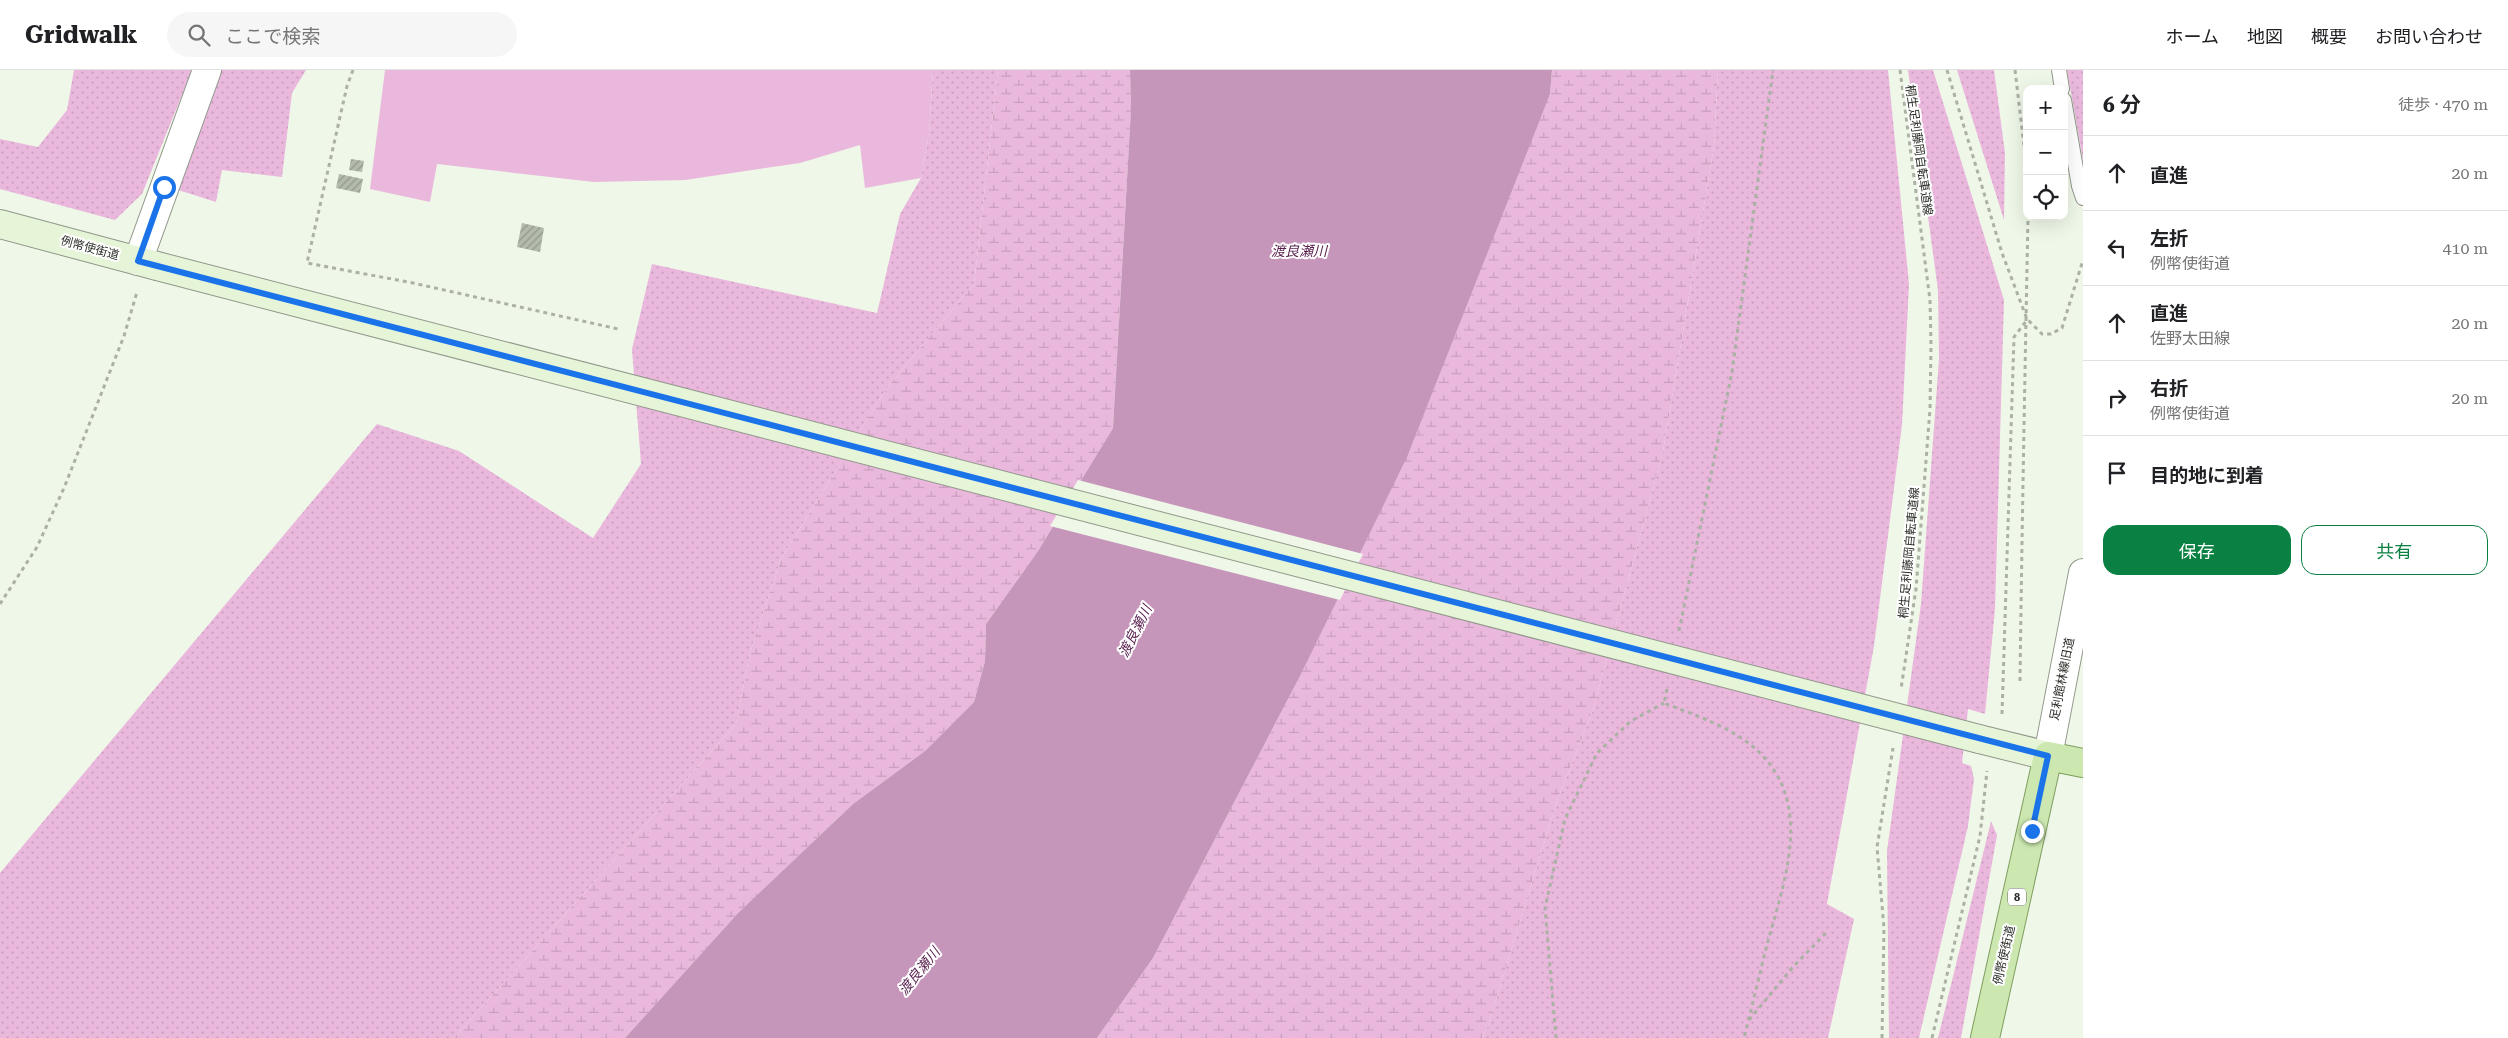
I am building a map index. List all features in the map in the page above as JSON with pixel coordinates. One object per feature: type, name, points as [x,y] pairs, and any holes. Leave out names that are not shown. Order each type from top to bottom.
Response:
[{"type":"main road","name":"例幣使街道","points":[[0,224],[144,271],[2048,756],[1985,1038]]},
{"type":"main road","points":[[2048,756],[2083,763]]},
{"type":"street","points":[[144,271],[207,70]]},
{"type":"street","name":"足利館林線旧道","points":[[2048,756],[2083,573]]},
{"type":"lane","points":[[2059,70],[2061,85]]},
{"type":"lane","points":[[2068,123],[2079,186],[2083,198]]},
{"type":"path","points":[[354,70],[347,86],[307,263],[413,283],[618,329]]},
{"type":"path","points":[[1678,635],[1732,372],[1773,70]]},
{"type":"path","name":"桐生足利藤岡自転車道線","points":[[1900,70],[1930,300],[1931,345],[1930,410],[1916,589],[1900,696]]},
{"type":"path","points":[[1947,70],[2002,253],[2027,319],[2042,334],[2051,334],[2062,328],[2083,260]]},
{"type":"path","points":[[2015,70],[2023,137]]},
{"type":"path","points":[[2020,681],[2019,601],[2028,220]]},
{"type":"path","points":[[0,604],[37,547],[64,488],[124,336],[144,271]]},
{"type":"path","points":[[1991,742],[2002,663],[2007,598],[2014,337],[2027,319]]},
{"type":"path","points":[[1664,703],[1668,683]]},
{"type":"path","points":[[1664,703],[1722,726],[1761,754],[1780,780],[1788,804],[1792,833],[1788,866],[1744,1038]]},
{"type":"path","points":[[1556,1038],[1545,908],[1565,819],[1597,753],[1631,721],[1664,703]]},
{"type":"path","points":[[1882,1038],[1884,928],[1878,847],[1893,744]]},
{"type":"path","points":[[1932,1038],[1978,844],[1988,770]]},
{"type":"path","points":[[1749,1020],[1792,968],[1826,933]]},
{"type":"green space","points":[[74,70],[192,70],[142,194],[115,220],[0,189],[0,139],[38,147],[67,110]]},
{"type":"green space","points":[[222,70],[306,70],[292,93],[282,177],[222,170],[216,202],[175,189]]},
{"type":"green space","points":[[385,70],[933,70],[929,133],[921,178],[865,188],[860,145],[800,163],[685,180],[594,182],[437,164],[430,202],[370,189]]},
{"type":"green space","points":[[933,70],[998,70],[974,284],[886,389],[781,559],[750,653],[736,724],[454,1038],[0,1038],[0,873],[377,424],[459,451],[593,538],[641,464],[632,349],[652,264],[877,313],[900,214],[921,178],[929,133]]},
{"type":"green space","points":[[998,70],[1130,70],[1131,109],[1113,428],[1038,551],[986,624],[985,661],[974,702],[925,751],[853,804],[738,913],[625,1038],[454,1038],[736,724],[750,653],[781,559],[886,389],[974,284]]},
{"type":"green space","points":[[1552,70],[1718,70],[1714,146],[1663,451],[1593,710],[1557,801],[1488,1026],[1482,1038],[1097,1038],[1153,958],[1299,678],[1550,94]]},
{"type":"green space","points":[[1718,70],[1888,70],[1909,284],[1902,425],[1874,646],[1827,904],[1854,919],[1828,1038],[1482,1038],[1488,1026],[1557,801],[1593,710],[1663,451],[1714,146]]},
{"type":"green space","points":[[1908,70],[1933,70],[2004,300],[1995,609],[1985,714],[1968,709],[1962,763],[1971,766],[1974,779],[1968,826],[1919,1038],[1889,1038],[1887,851],[1921,604],[1939,359],[1938,290]]},
{"type":"green space","points":[[1957,70],[1994,70],[2005,153],[2004,220]]},
{"type":"green space","points":[[2067,70],[2083,70],[2083,160]]},
{"type":"green space","points":[[1991,821],[1997,835],[1961,1038],[1938,1038]]},
{"type":"water","name":"渡良瀬川","points":[[1130,70],[1552,70],[1550,94],[1407,457],[1299,678],[1153,958],[1097,1038],[625,1038],[738,913],[853,804],[925,751],[974,702],[985,661],[986,624],[1038,551],[1113,428],[1131,109]]},
{"type":"pier","points":[[1078,480],[1363,554],[1340,600],[1050,526]]},
{"type":"building","points":[[351,159],[364,161],[362,172],[349,170]]},
{"type":"building","points":[[339,174],[363,179],[360,193],[336,188]]},
{"type":"building","points":[[522,223],[544,228],[540,252],[517,247]]},
{"type":"route","points":[[164,187],[138,261],[2048,756],[2032,831]]}]
